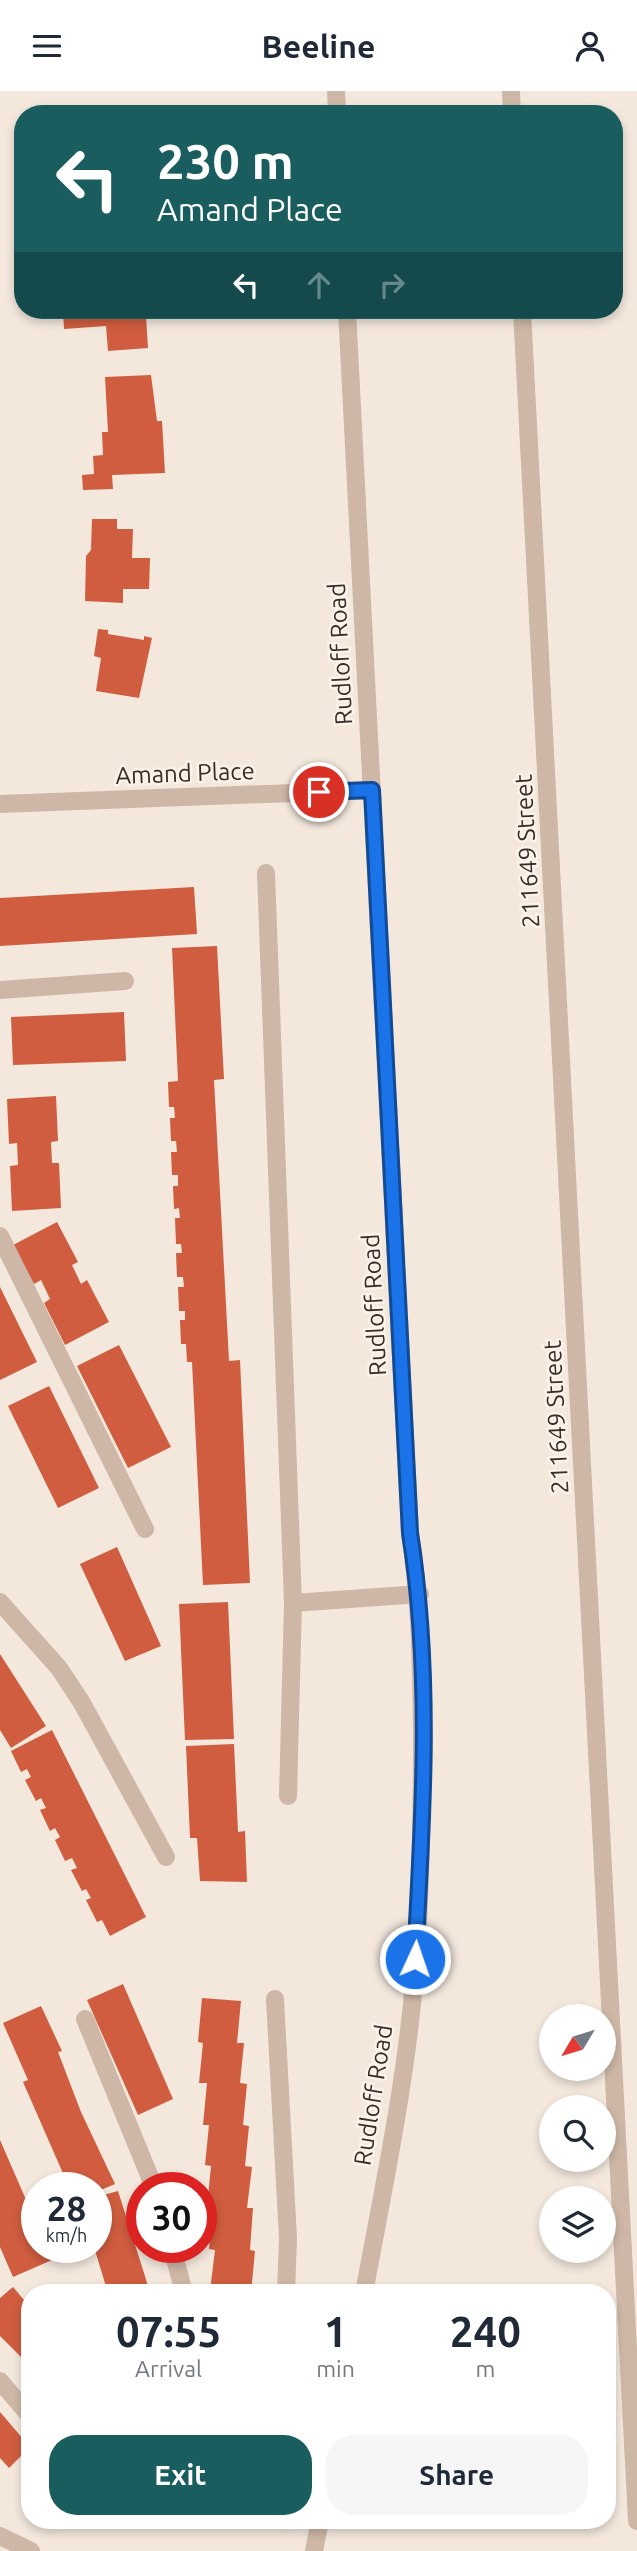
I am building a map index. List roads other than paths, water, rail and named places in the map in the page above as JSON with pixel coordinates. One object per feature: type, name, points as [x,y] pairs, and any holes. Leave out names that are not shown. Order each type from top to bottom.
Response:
[{"type":"street","name":"Rudloff Road","points":[[347,319],[410,1533],[420,1594],[422,1833],[414,1984],[394,2129],[365,2284]]},
{"type":"street","name":"211649 Street","points":[[522,319],[637,2521]]},
{"type":"street","name":"Amand Place","points":[[0,804],[372,790]]},
{"type":"street","points":[[266,873],[293,1604],[288,1796]]},
{"type":"street","points":[[0,990],[125,981]]},
{"type":"street","points":[[0,1237],[145,1529]]},
{"type":"street","points":[[293,1604],[420,1594]]},
{"type":"street","points":[[0,1602],[59,1668],[82,1703],[166,1857]]},
{"type":"street","points":[[275,1999],[288,2238],[285,2284]]},
{"type":"street","points":[[85,2019],[148,2172]]},
{"type":"street","points":[[176,2263],[182,2284]]},
{"type":"street","points":[[0,2381],[21,2406]]},
{"type":"street","points":[[314,2551],[318,2529]]},
{"type":"street","points":[[0,2536],[31,2551]]}]
